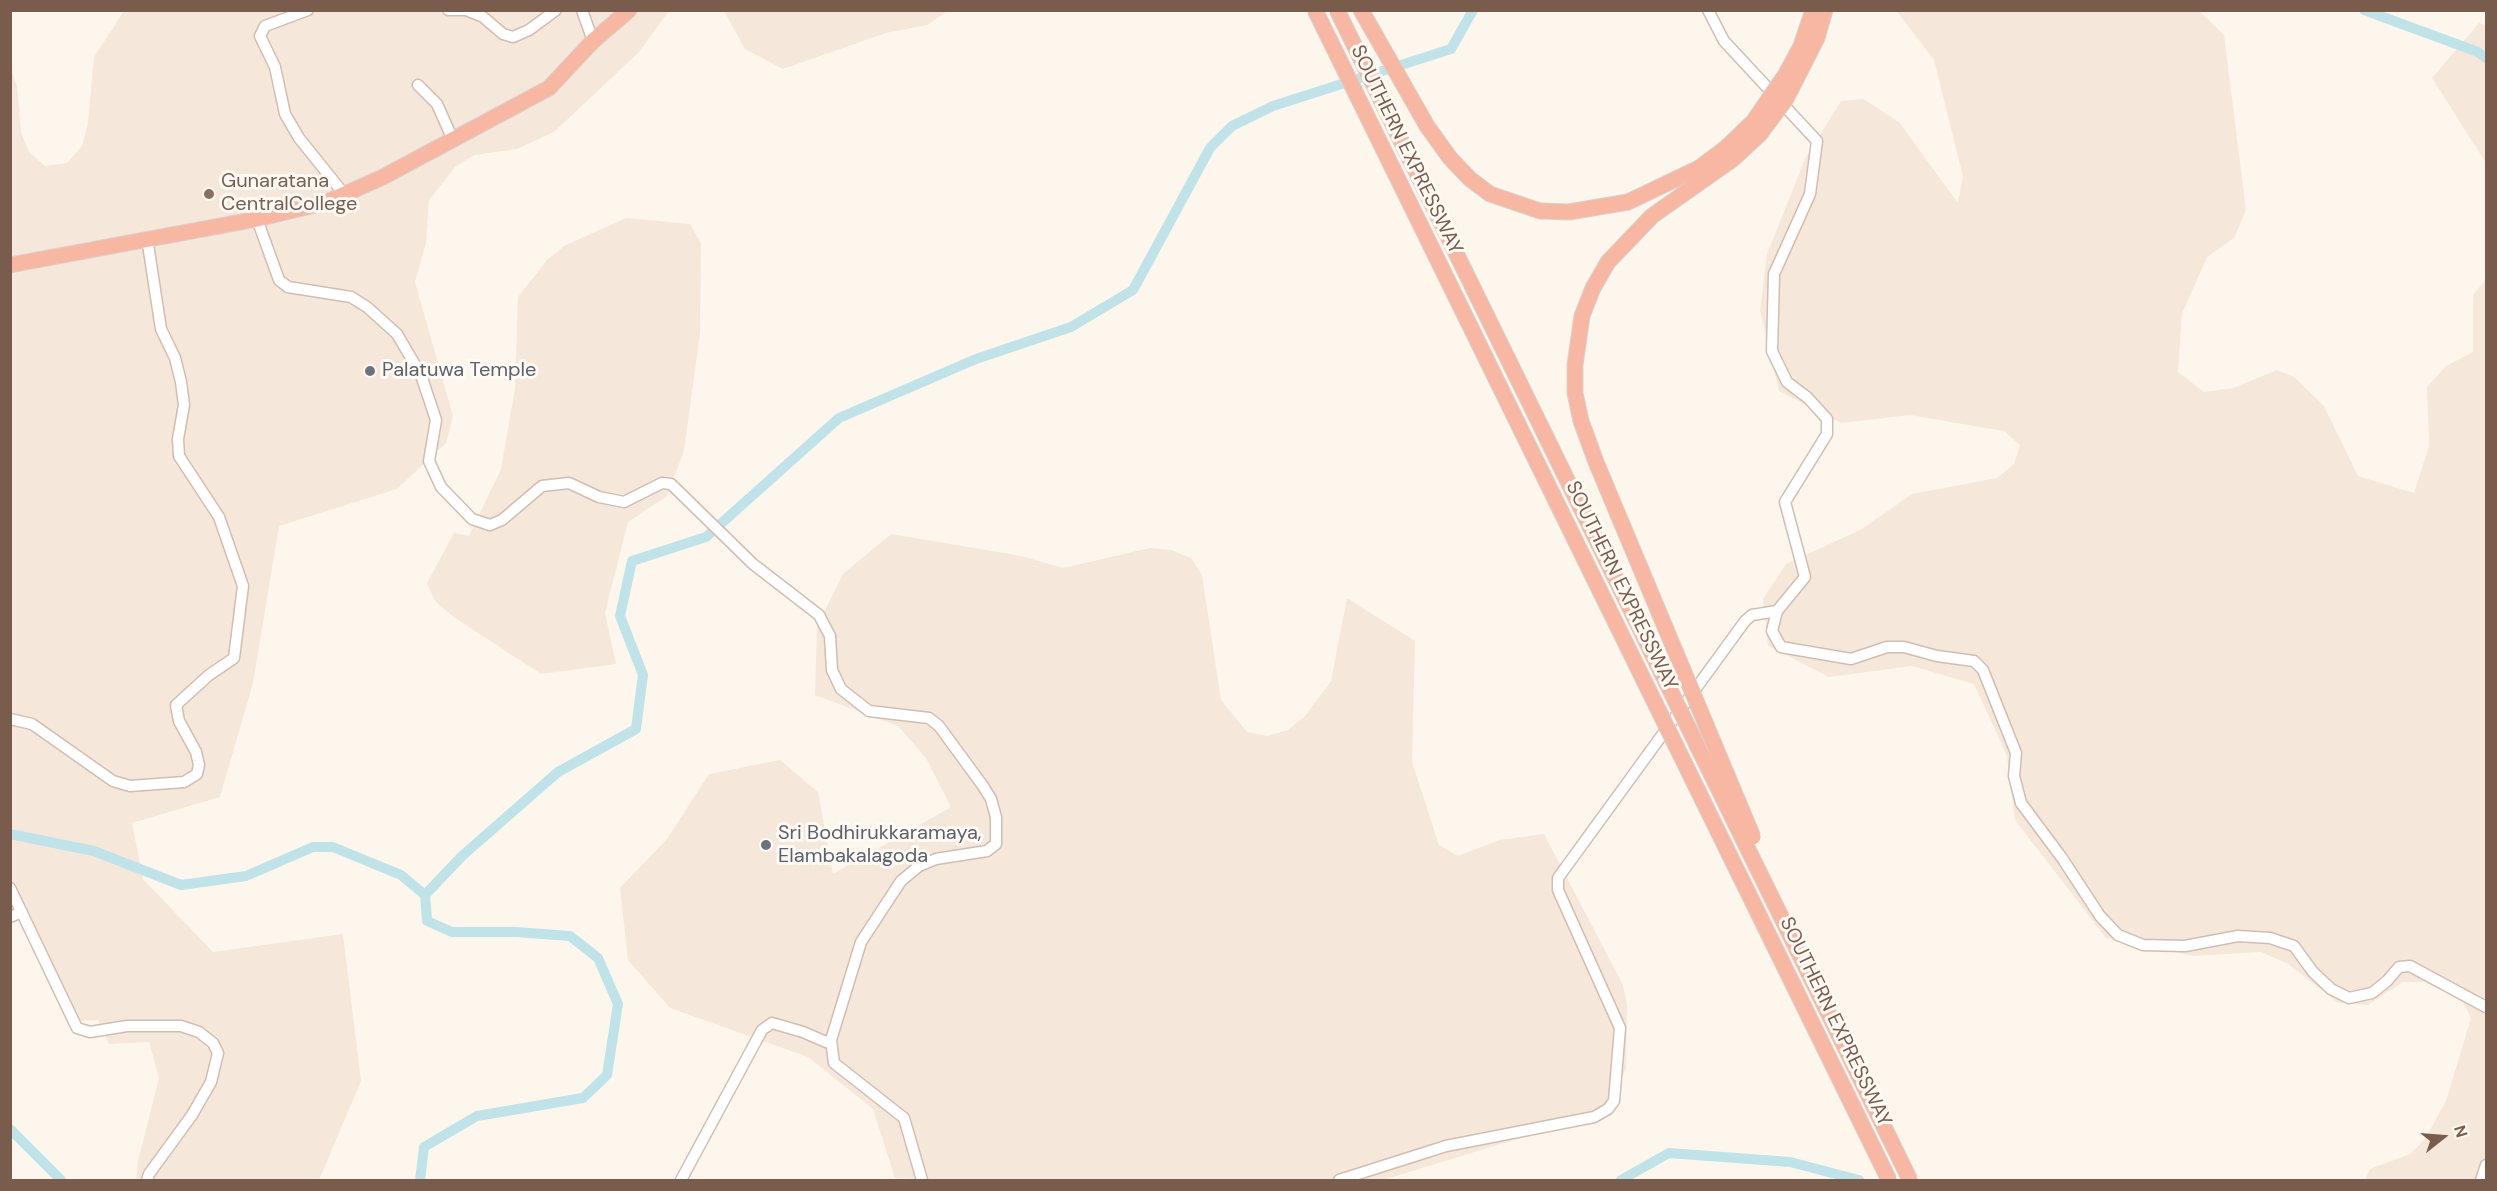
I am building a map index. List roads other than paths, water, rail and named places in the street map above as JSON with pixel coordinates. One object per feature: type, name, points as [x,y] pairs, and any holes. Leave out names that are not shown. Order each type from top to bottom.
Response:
[{"type":"highway","points":[[10,265],[257,219],[327,202],[344,195],[383,177],[549,88],[593,41],[629,10]]},
{"type":"highway","name":"SOUTHERN EXPRESSWAY","points":[[1315,10],[1889,1180]]},
{"type":"highway","name":"SOUTHERN EXPRESSWAY","points":[[1337,10],[1910,1180]]},
{"type":"highway","points":[[1361,10],[1427,126],[1449,158],[1470,179],[1490,194],[1540,212],[1569,212],[1628,202],[1699,168],[1727,147],[1753,122],[1786,74],[1801,46],[1813,10]]},
{"type":"highway","points":[[1825,10],[1817,38],[1786,99],[1760,134],[1733,159],[1652,216],[1608,262],[1593,288],[1582,316],[1575,365],[1575,384],[1581,421],[1601,473],[1715,751],[1835,1028]]},
{"type":"street","points":[[308,10],[266,26],[260,36],[275,67],[285,114],[298,138],[344,195]]},
{"type":"street","points":[[448,10],[465,10],[483,17],[503,34],[513,37],[529,30],[556,10]]},
{"type":"street","points":[[582,10],[593,41]]},
{"type":"street","points":[[1708,10],[1724,41],[1817,141],[1809,194],[1774,274],[1772,351],[1787,382],[1808,398],[1827,419],[1827,434],[1785,502],[1805,577],[1777,611],[1772,631],[1781,646],[1851,659],[1887,647],[1904,647],[1937,656],[1974,662],[1983,670],[2016,753],[2014,776],[2021,803],[2062,858],[2100,916],[2118,935],[2143,945],[2185,946],[2238,936],[2270,938],[2294,946],[2313,972],[2331,989],[2349,998],[2372,993],[2399,967],[2410,966],[2487,1007]]},
{"type":"street","points":[[418,85],[437,105],[453,140]]},
{"type":"street","points":[[257,219],[279,280],[288,287],[351,297],[367,307],[398,334],[421,375],[436,420],[429,461],[441,487],[472,519],[490,525],[502,520],[542,486],[569,483],[599,497],[624,502],[662,483],[671,484],[734,546],[819,615],[827,626],[830,636],[832,670],[841,689],[869,711],[929,718],[939,726],[983,786],[991,799],[996,817],[996,844],[987,851],[936,859],[919,866],[901,881],[861,942],[831,1040],[834,1063],[904,1118],[922,1180]]},
{"type":"street","points":[[10,718],[32,724],[113,781],[130,786],[184,782],[197,774],[199,765],[196,752],[179,721],[176,705],[209,675],[234,658],[243,586],[219,517],[179,456],[178,439],[184,405],[182,382],[175,358],[160,329],[147,238]]},
{"type":"street","points":[[1339,1180],[1446,1146],[1594,1117],[1608,1109],[1614,1101],[1620,1028],[1558,890],[1558,878],[1745,621],[1752,615],[1777,611]]},
{"type":"street","points":[[10,888],[77,1028],[90,1032],[127,1026],[181,1026],[199,1032],[213,1043],[218,1053],[210,1083],[192,1115],[147,1180]]},
{"type":"street","points":[[10,917],[22,912]]},
{"type":"street","points":[[681,1180],[762,1030],[771,1023],[826,1042],[831,1040]]},
{"type":"street","points":[[2481,1180],[2487,1165]]},
{"type":"waterway","points":[[420,1180],[424,1147],[477,1116],[583,1098],[607,1075],[618,1004],[598,958],[570,936],[516,932],[452,932],[427,921],[425,895],[462,856],[558,772],[636,729],[643,675],[620,616],[632,561],[706,537],[839,418],[976,359],[1071,327],[1133,290],[1210,148],[1232,126],[1273,106],[1451,49],[1473,10]]},
{"type":"waterway","points":[[2364,10],[2478,52],[2486,58]]},
{"type":"waterway","points":[[10,834],[94,851],[181,885],[246,876],[313,847],[333,847],[401,875],[425,895]]},
{"type":"waterway","points":[[10,1129],[61,1180]]},
{"type":"waterway","points":[[1621,1180],[1669,1153],[1790,1162],[1859,1180]]},
{"type":"place","name":"Gunaratana CentralCollege","points":[[209,194]]},
{"type":"place","name":"Palatuwa Temple","points":[[370,371]]},
{"type":"place","name":"Sri Bodhirukkaramaya, Elambakalagoda","points":[[766,845]]}]
